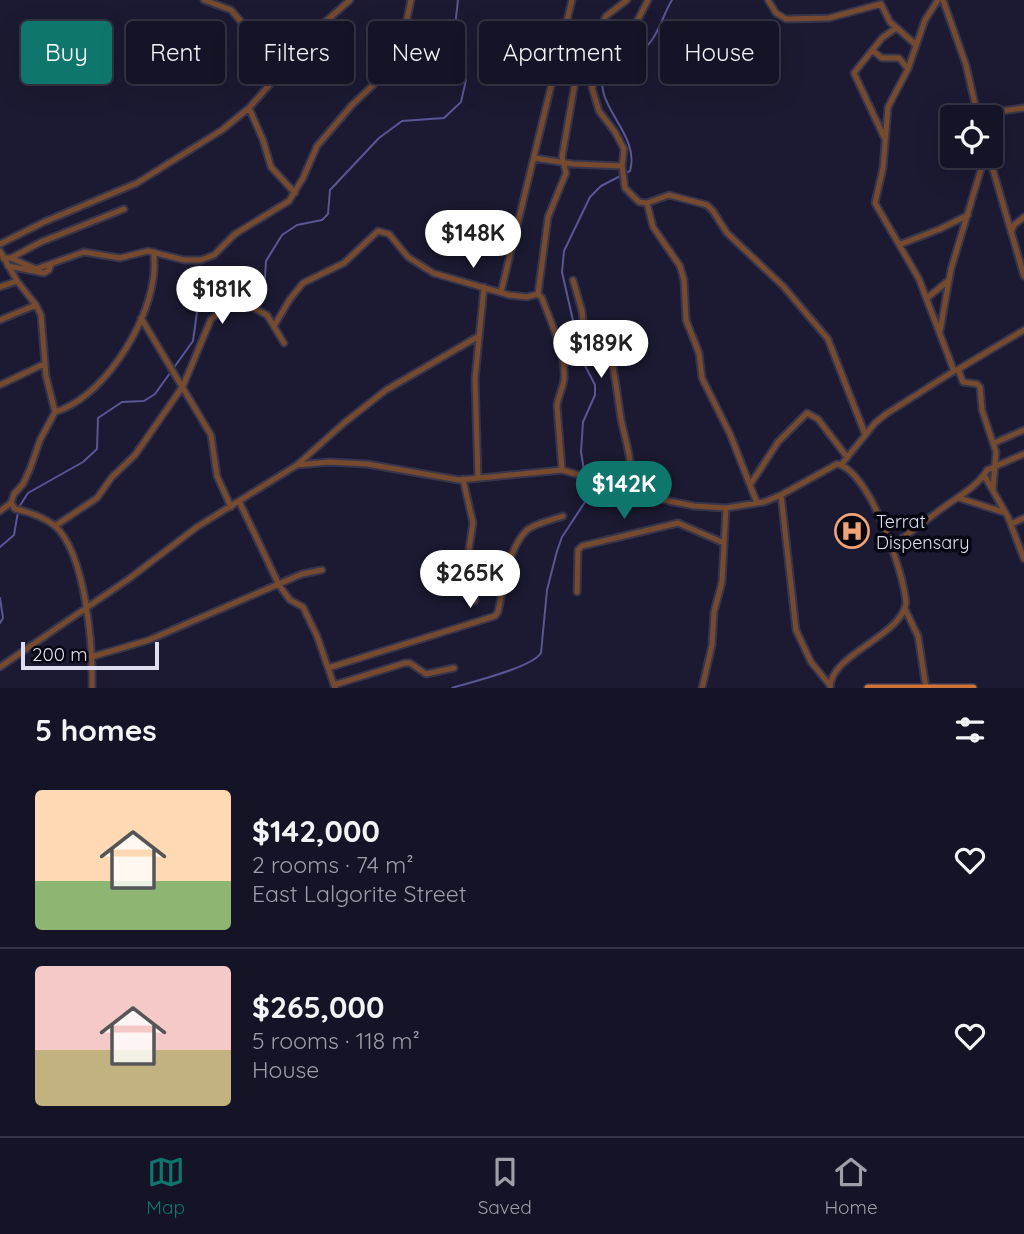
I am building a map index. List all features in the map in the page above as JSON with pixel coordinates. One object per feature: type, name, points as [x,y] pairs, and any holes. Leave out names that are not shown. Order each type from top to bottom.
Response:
[{"type":"main road","points":[[868,688],[973,688]]},
{"type":"street","points":[[204,0],[230,10],[240,21]]},
{"type":"street","points":[[326,21],[350,0]]},
{"type":"street","points":[[3,258],[11,258],[36,269],[84,252],[120,258],[154,252],[184,260],[209,258],[234,234],[289,201],[317,146],[352,105],[391,68],[402,42],[411,0]]},
{"type":"street","points":[[500,292],[572,0]]},
{"type":"street","points":[[538,294],[548,217],[566,173],[562,162],[578,68],[606,16],[627,0]]},
{"type":"street","points":[[648,0],[632,29],[600,61],[593,78],[592,88],[599,111],[624,149],[622,176],[628,193],[639,202],[647,203],[669,195],[707,205],[713,211],[727,233],[783,286],[828,339],[865,434]]},
{"type":"street","points":[[768,0],[778,15],[791,19],[829,18],[883,2],[890,22],[915,44]]},
{"type":"street","points":[[938,0],[925,20],[908,69],[888,107],[883,168],[875,203],[901,244],[940,331],[954,371],[965,383],[979,386],[979,399],[994,443],[993,489]]},
{"type":"street","points":[[943,0],[966,65],[975,105]]},
{"type":"street","points":[[885,138],[854,74],[882,38],[896,28]]},
{"type":"street","points":[[873,51],[882,58],[899,58],[908,69]]},
{"type":"street","points":[[0,244],[136,183],[222,130],[249,108],[270,84]]},
{"type":"street","points":[[249,108],[263,140],[269,163],[295,193]]},
{"type":"street","points":[[1003,111],[1024,108]]},
{"type":"street","points":[[534,158],[622,166]]},
{"type":"street","points":[[940,331],[949,280],[983,168]]},
{"type":"street","points":[[991,168],[1024,276]]},
{"type":"street","points":[[647,203],[653,227],[680,266],[684,280],[686,320],[698,349],[702,378],[730,434],[757,503]]},
{"type":"street","points":[[11,258],[41,242],[124,209]]},
{"type":"street","points":[[901,244],[968,215]]},
{"type":"street","points":[[1011,232],[1014,225],[1024,217]]},
{"type":"street","points":[[274,326],[289,299],[303,283],[344,263],[378,232],[389,234],[408,257],[426,270],[517,296],[538,294]]},
{"type":"street","points":[[0,251],[17,281],[36,305],[43,324],[44,364],[55,412],[40,440],[23,484],[14,494],[11,503],[0,511]]},
{"type":"street","points":[[55,412],[70,408],[109,373],[141,318],[153,280],[154,252]]},
{"type":"street","points":[[8,267],[15,266],[44,273],[52,264]]},
{"type":"street","points":[[573,280],[582,311],[586,341],[595,352],[612,363],[622,424],[630,452],[632,474],[629,490]]},
{"type":"street","points":[[926,298],[949,280]]},
{"type":"street","points":[[0,287],[17,281]]},
{"type":"street","points":[[478,478],[475,379],[484,287]]},
{"type":"street","points":[[538,294],[542,298],[563,354],[564,381],[557,406],[562,470]]},
{"type":"street","points":[[55,526],[97,498],[112,477],[135,455],[183,386],[209,322],[218,313],[242,302],[267,315],[284,343]]},
{"type":"street","points":[[0,320],[36,305]]},
{"type":"street","points":[[141,318],[211,435],[217,476],[231,507]]},
{"type":"street","points":[[297,465],[368,464],[441,478],[463,479],[562,470],[694,506],[726,508],[757,503],[781,495],[832,466],[841,464],[865,434],[886,414],[1024,330]]},
{"type":"street","points":[[0,667],[130,578],[189,533],[297,465],[386,390],[479,336]]},
{"type":"street","points":[[0,385],[44,364]]},
{"type":"street","points":[[954,371],[960,379]]},
{"type":"street","points":[[750,485],[778,442],[807,413],[818,419],[847,457]]},
{"type":"street","points":[[994,443],[1024,430]]},
{"type":"street","points":[[313,464],[314,450]]},
{"type":"street","points":[[890,545],[960,498],[985,471],[1024,454]]},
{"type":"street","points":[[841,464],[872,500],[890,545],[905,595],[905,609],[918,636],[926,687]]},
{"type":"street","points":[[984,475],[1006,513],[1024,559]]},
{"type":"street","points":[[463,479],[473,523],[469,549],[475,601]]},
{"type":"street","points":[[781,495],[796,630],[810,662],[829,686],[838,670],[862,647],[883,634],[905,609]]},
{"type":"street","points":[[960,498],[1006,513]]},
{"type":"street","points":[[239,501],[279,585],[290,600],[303,607],[335,686],[405,663],[410,663],[426,674],[454,668]]},
{"type":"street","points":[[11,503],[15,509],[34,514],[55,526],[71,549],[83,587],[92,688]]},
{"type":"street","points":[[702,688],[712,645],[714,612],[722,582],[726,508]]},
{"type":"street","points":[[328,668],[495,616],[505,574],[525,532],[531,527],[563,516]]},
{"type":"street","points":[[1011,524],[1024,518]]},
{"type":"street","points":[[578,592],[578,550],[582,546],[678,523],[724,542]]},
{"type":"street","points":[[91,657],[149,640],[302,574],[323,570]]},
{"type":"waterway","points":[[19,507],[28,493],[83,462],[97,449],[98,418],[122,402],[144,401],[155,394],[193,341],[197,312],[205,292],[218,287],[251,299],[264,293],[266,261],[282,235],[297,225],[322,220],[328,214],[330,190],[379,138],[402,121],[444,118],[461,102],[466,80],[452,52],[458,0]]},
{"type":"waterway","points":[[452,688],[526,664],[541,653],[547,590],[557,551],[562,537],[585,502],[587,488],[581,452],[583,422],[595,395],[595,385],[574,339],[574,325],[562,272],[564,251],[590,197],[601,186],[630,171],[629,144],[604,95],[602,83],[605,71],[612,63],[637,53],[647,45],[656,34],[672,0]]},
{"type":"waterway","points":[[0,547],[14,535],[18,512]]},
{"type":"waterway","points":[[0,598],[3,618],[0,623]]},
{"type":"place","name":"Terrat Dispensary","points":[[852,531]]}]
